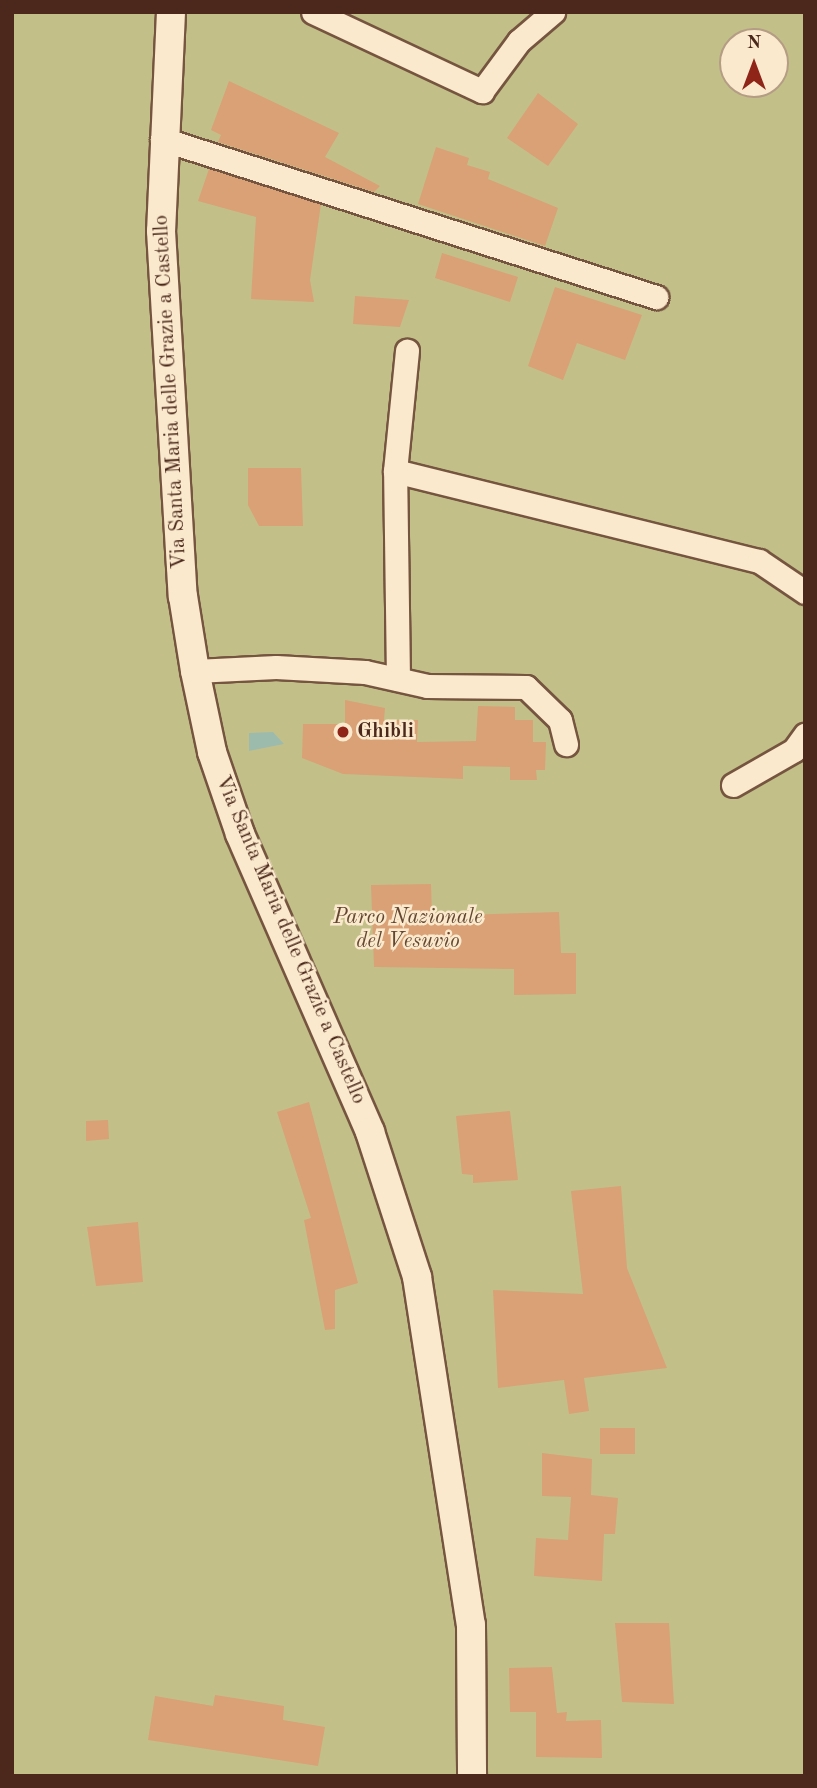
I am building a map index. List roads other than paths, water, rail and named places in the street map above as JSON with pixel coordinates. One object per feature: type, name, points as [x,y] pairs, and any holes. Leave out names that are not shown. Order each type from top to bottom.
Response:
[{"type":"street","name":"Via Santa Maria delle Grazie a Castello","points":[[171,12],[162,139],[175,486],[195,671],[212,752],[240,834],[370,1132],[417,1277],[471,1625],[472,1776]]},
{"type":"street","points":[[313,12],[482,91],[519,41],[553,12]]},
{"type":"street","points":[[162,139],[418,226],[656,296]]},
{"type":"street","points":[[398,679],[395,471],[407,351]]},
{"type":"street","points":[[395,471],[760,561],[805,592]]},
{"type":"street","points":[[195,671],[276,667],[398,679],[526,687],[560,720],[566,744]]},
{"type":"street","points":[[733,785],[794,750],[805,736]]},
{"type":"place","name":"Ghibli","points":[[343,732]]},
{"type":"park label","name":"Parco Nazionale del Vesuvio","points":[[408,930]]}]
